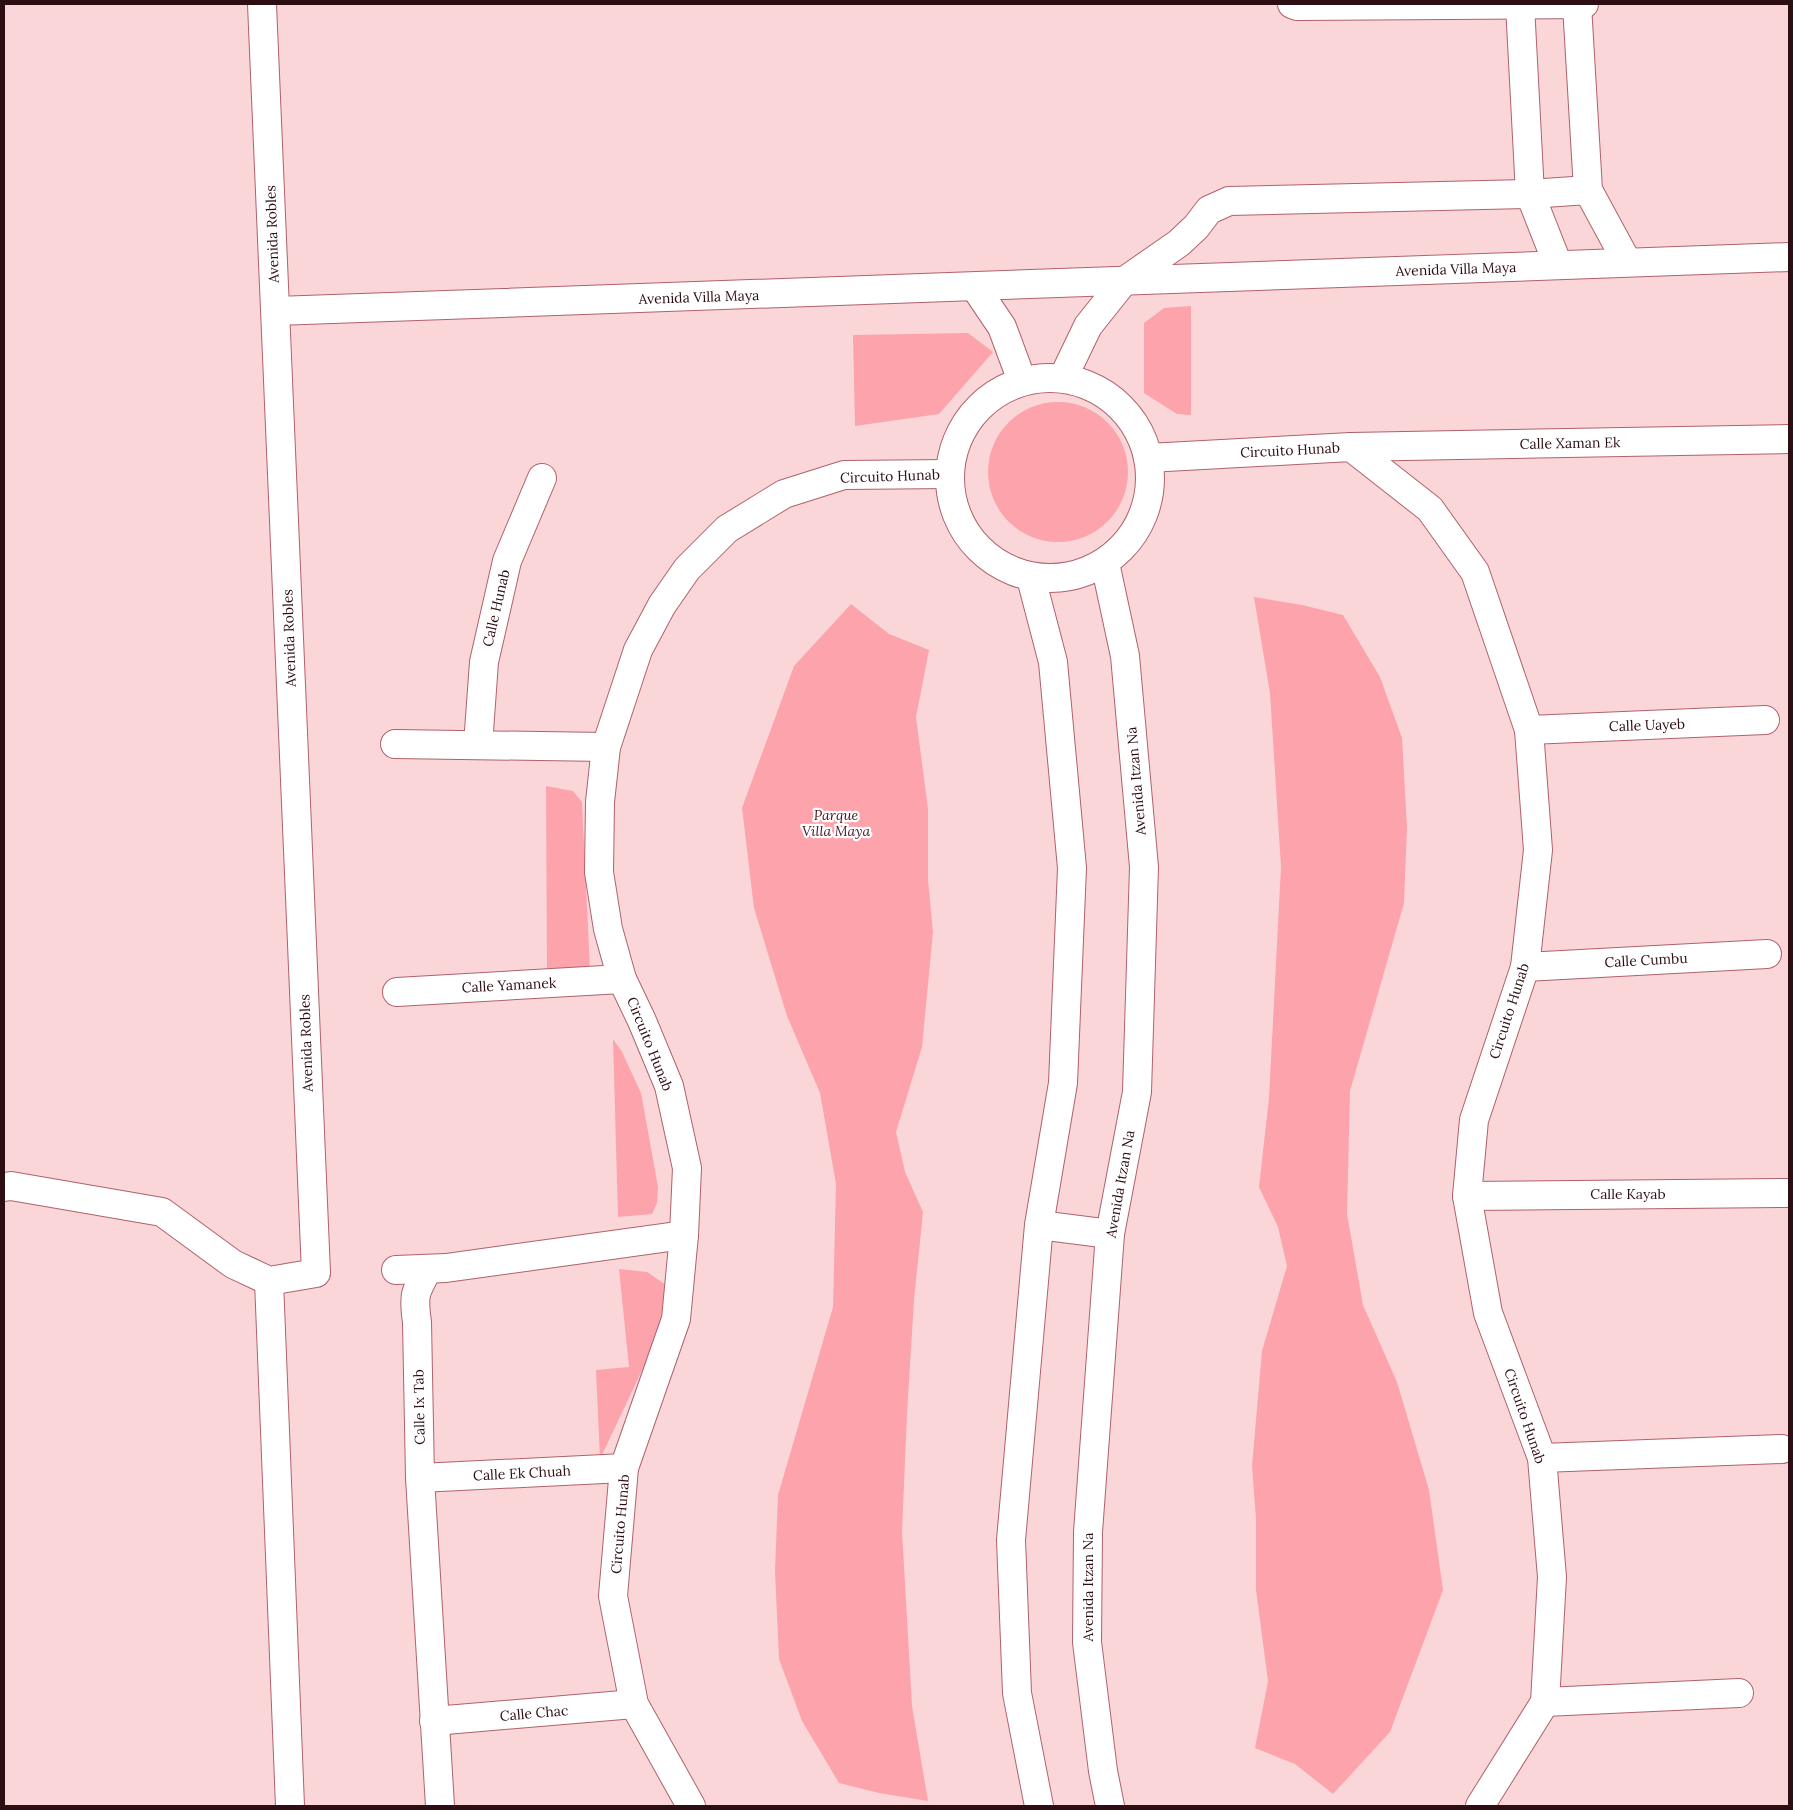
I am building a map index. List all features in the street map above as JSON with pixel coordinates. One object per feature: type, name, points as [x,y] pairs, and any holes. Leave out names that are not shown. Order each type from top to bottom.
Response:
[{"type":"street","name":"Avenida Robles","points":[[262,4],[316,1273],[269,1281]]},
{"type":"street","points":[[1292,4],[1297,6],[1581,4],[1588,190],[1627,262]]},
{"type":"street","points":[[1520,5],[1530,194],[1558,265]]},
{"type":"street","points":[[1063,378],[1088,326],[1123,282],[1179,243],[1196,227],[1209,210],[1229,201],[1530,194],[1588,190]]},
{"type":"street","name":"Avenida Villa Maya","points":[[276,311],[1789,257]]},
{"type":"street","points":[[975,287],[1002,327],[1022,381]]},
{"type":"street","points":[[1042,378],[1063,378],[1093,387],[1118,404],[1138,428],[1148,458],[1150,488],[1142,517],[1127,543],[1104,563],[1082,574],[1057,579],[1032,578],[1004,569],[981,552],[963,529],[952,503],[949,474],[956,443],[970,416],[994,395],[1022,381],[1042,378]]},
{"type":"street","name":"Calle Xaman Ek","points":[[1351,447],[1789,439]]},
{"type":"street","name":"Circuito Hunab","points":[[1148,458],[1351,447],[1430,510],[1475,572],[1529,730],[1538,850],[1525,966],[1474,1120],[1467,1196],[1488,1313],[1542,1458],[1552,1577],[1545,1702],[1480,1806]]},
{"type":"street","name":"Circuito Hunab","points":[[691,1806],[634,1704],[614,1596],[624,1468],[676,1319],[684,1235],[687,1168],[669,1086],[622,979],[608,929],[599,872],[600,802],[606,747],[642,642],[662,605],[687,568],[727,530],[784,494],[844,475],[949,474]]},
{"type":"street","name":"Calle Hunab","points":[[478,745],[484,662],[507,560],[542,478]]},
{"type":"street","name":"Avenida Itzan Na","points":[[1104,563],[1125,656],[1144,868],[1137,1092],[1110,1234],[1088,1532],[1088,1642],[1103,1771],[1110,1806]]},
{"type":"street","points":[[1032,578],[1053,662],[1072,868],[1063,1083],[1040,1225],[1011,1540],[1017,1693],[1039,1806]]},
{"type":"street","name":"Calle Uayeb","points":[[1529,730],[1765,720]]},
{"type":"street","points":[[395,744],[606,747]]},
{"type":"street","name":"Calle Cumbu","points":[[1525,966],[1768,954]]},
{"type":"street","name":"Calle Yamanek","points":[[397,992],[622,979]]},
{"type":"street","points":[[4,1187],[11,1186],[162,1212],[233,1264],[269,1281],[290,1806]]},
{"type":"street","name":"Calle Kayab","points":[[1467,1196],[1789,1193]]},
{"type":"street","points":[[1040,1225],[1110,1234]]},
{"type":"street","points":[[396,1270],[446,1268],[684,1235]]},
{"type":"street","name":"Calle Ix Tab","points":[[428,1269],[416,1291],[415,1306],[417,1322],[420,1478],[440,1806]]},
{"type":"street","points":[[1542,1458],[1782,1449]]},
{"type":"street","name":"Calle Ek Chuah","points":[[420,1478],[624,1468]]},
{"type":"street","points":[[1545,1702],[1739,1693]]},
{"type":"street","name":"Calle Chac","points":[[434,1721],[634,1704]]},
{"type":"green space","points":[[1191,306],[1191,415],[1177,414],[1144,393],[1144,323],[1164,308]]},
{"type":"green space","points":[[968,333],[993,352],[939,414],[855,426],[853,335]]},
{"type":"green space","points":[[1058,402],[1072,403],[1085,407],[1107,423],[1123,445],[1127,458],[1127,486],[1123,499],[1107,521],[1085,537],[1072,541],[1058,542],[1044,541],[1031,537],[1009,521],[993,499],[989,486],[988,472],[989,458],[993,445],[1009,423],[1031,407],[1044,403]]},
{"type":"green space","points":[[1254,597],[1302,605],[1343,615],[1380,677],[1402,738],[1407,827],[1404,903],[1350,1091],[1347,1214],[1363,1305],[1397,1382],[1429,1490],[1443,1590],[1390,1732],[1333,1794],[1295,1764],[1255,1748],[1268,1681],[1256,1590],[1256,1519],[1252,1466],[1262,1351],[1287,1266],[1278,1227],[1259,1187],[1269,1098],[1281,867],[1270,693]]},
{"type":"green space","name":"Parque Villa Maya","points":[[851,604],[889,634],[929,650],[916,717],[928,809],[928,880],[933,932],[922,1047],[896,1132],[905,1172],[923,1212],[914,1300],[902,1531],[912,1706],[928,1801],[879,1793],[839,1783],[802,1721],[779,1659],[775,1571],[778,1495],[833,1307],[836,1184],[820,1093],[787,1016],[754,908],[742,808],[794,666]]},
{"type":"green space","points":[[546,786],[573,791],[582,802],[590,970],[547,972]]},
{"type":"green space","points":[[613,1039],[622,1052],[641,1093],[658,1187],[657,1203],[652,1214],[618,1217]]},
{"type":"green space","points":[[619,1269],[647,1272],[666,1285],[665,1305],[653,1347],[600,1459],[596,1370],[629,1367]]}]
